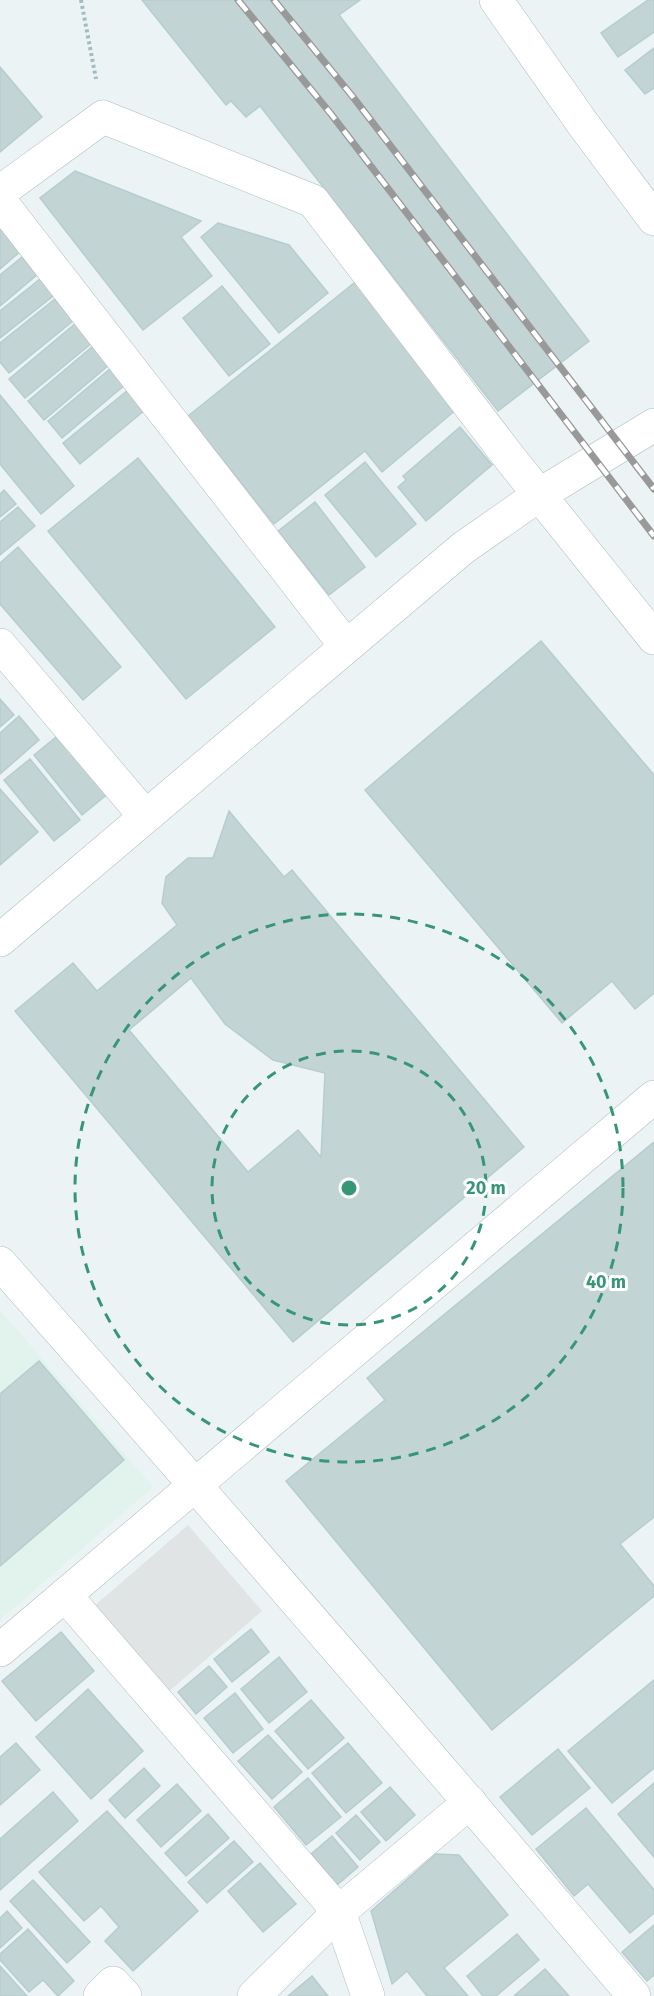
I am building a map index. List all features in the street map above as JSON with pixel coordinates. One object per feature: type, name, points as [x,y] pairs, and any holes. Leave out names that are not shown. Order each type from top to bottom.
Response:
[{"type":"street","points":[[496,0],[583,124],[654,219]]},
{"type":"street","points":[[0,192],[102,117],[313,201],[539,495],[654,638]]},
{"type":"street","points":[[0,201],[346,646]]},
{"type":"street","points":[[0,940],[463,548],[539,495],[654,425]]},
{"type":"street","points":[[0,645],[145,816]]},
{"type":"street","points":[[0,1650],[195,1483],[653,1099]]},
{"type":"street","points":[[0,1263],[195,1483],[634,1996]]},
{"type":"street","points":[[65,1595],[339,1912],[368,1996]]},
{"type":"street","points":[[254,1996],[339,1912],[470,1802]]},
{"type":"street","points":[[100,1996],[113,1983],[125,1996]]},
{"type":"path","points":[[81,0],[102,117]]},
{"type":"shaded area","points":[[0,1310],[153,1487],[0,1620]]},
{"type":"shaded area","points":[[188,1525],[262,1611],[167,1693],[93,1607]]},
{"type":"building","points":[[142,0],[360,0],[339,15],[589,341],[498,411],[260,106],[246,117],[231,101],[226,105]]},
{"type":"building","points":[[648,0],[654,0],[654,32],[618,57],[601,33]]},
{"type":"building","points":[[654,48],[654,88],[645,94],[625,70]]},
{"type":"building","points":[[0,67],[42,117],[0,152]]},
{"type":"building","points":[[75,171],[201,221],[181,237],[212,276],[143,330],[40,198]]},
{"type":"building","points":[[218,223],[289,245],[328,293],[279,333],[201,237]]},
{"type":"building","points":[[0,224],[22,250],[0,269]]},
{"type":"building","points":[[22,257],[37,275],[0,306],[0,275]]},
{"type":"building","points":[[40,279],[53,296],[0,338],[0,311]]},
{"type":"building","points":[[359,279],[457,409],[382,472],[365,451],[274,524],[188,416]]},
{"type":"building","points":[[222,286],[270,344],[229,376],[183,318]]},
{"type":"building","points":[[55,299],[73,321],[9,373],[0,362],[0,343]]},
{"type":"building","points":[[76,323],[92,343],[25,398],[9,379]]},
{"type":"building","points":[[93,346],[109,365],[44,420],[28,401]]},
{"type":"building","points":[[111,368],[126,384],[62,438],[48,421]]},
{"type":"building","points":[[128,390],[145,410],[80,464],[63,443]]},
{"type":"building","points":[[0,395],[74,486],[41,514],[0,464]]},
{"type":"building","points":[[460,427],[492,465],[426,521],[398,487],[406,480],[403,476]]},
{"type":"building","points":[[138,458],[275,627],[186,699],[48,531]]},
{"type":"building","points":[[365,462],[416,524],[376,557],[325,495]]},
{"type":"building","points":[[4,490],[16,504],[0,517],[0,494]]},
{"type":"building","points":[[315,502],[365,567],[329,595],[278,531]]},
{"type":"building","points":[[18,507],[35,526],[0,555],[0,522]]},
{"type":"building","points":[[18,547],[121,667],[83,700],[0,604],[0,563]]},
{"type":"building","points":[[541,641],[654,775],[654,993],[635,1009],[612,981],[562,1023],[365,790]]},
{"type":"building","points":[[0,699],[14,715],[0,727]]},
{"type":"building","points":[[19,716],[39,740],[0,774],[0,733]]},
{"type":"building","points":[[61,733],[109,793],[82,815],[34,755]]},
{"type":"building","points":[[30,759],[80,820],[54,841],[4,780]]},
{"type":"building","points":[[0,789],[38,832],[0,865]]},
{"type":"building","points":[[229,811],[284,877],[292,870],[524,1147],[293,1342],[15,1011],[73,963],[97,991],[177,925],[162,903],[166,877],[188,858],[213,858]],"holes":[[[191,978],[225,1024],[273,1060],[325,1073],[321,1157],[298,1130],[248,1172],[129,1030]]]},
{"type":"building","points":[[654,1142],[654,1517],[620,1544],[654,1586],[654,1596],[492,1730],[286,1481],[385,1400],[367,1378]]},
{"type":"building","points":[[39,1361],[124,1460],[0,1566],[0,1394]]},
{"type":"building","points":[[251,1629],[269,1652],[232,1682],[214,1659]]},
{"type":"building","points":[[61,1632],[94,1671],[36,1721],[2,1681]]},
{"type":"building","points":[[279,1657],[307,1692],[269,1723],[241,1689]]},
{"type":"building","points":[[209,1666],[227,1687],[196,1714],[178,1692]]},
{"type":"building","points":[[654,1680],[654,1768],[612,1803],[568,1751]]},
{"type":"building","points":[[88,1689],[143,1751],[91,1799],[36,1737]]},
{"type":"building","points":[[235,1693],[263,1729],[233,1753],[204,1718]]},
{"type":"building","points":[[311,1700],[344,1738],[308,1769],[275,1731]]},
{"type":"building","points":[[268,1735],[302,1772],[272,1799],[238,1761]]},
{"type":"building","points":[[16,1743],[40,1770],[0,1805],[0,1757]]},
{"type":"building","points":[[348,1743],[382,1783],[346,1813],[312,1773]]},
{"type":"building","points":[[558,1749],[590,1788],[532,1835],[500,1797]]},
{"type":"building","points":[[144,1768],[160,1786],[125,1818],[109,1800]]},
{"type":"building","points":[[308,1778],[341,1817],[306,1845],[274,1807]]},
{"type":"building","points":[[654,1783],[654,1857],[618,1814]]},
{"type":"building","points":[[177,1784],[201,1811],[161,1847],[137,1820]]},
{"type":"building","points":[[390,1787],[415,1815],[386,1841],[361,1812]]},
{"type":"building","points":[[53,1792],[78,1821],[0,1890],[0,1839]]},
{"type":"building","points":[[586,1808],[654,1890],[654,1913],[630,1933],[588,1884],[574,1896],[536,1849]]},
{"type":"building","points":[[107,1811],[198,1911],[133,1971],[105,1941],[119,1927],[101,1906],[84,1921],[39,1872]]},
{"type":"building","points":[[208,1814],[229,1838],[186,1876],[165,1853]]},
{"type":"building","points":[[356,1815],[380,1842],[360,1860],[336,1833]]},
{"type":"building","points":[[332,1836],[358,1867],[337,1885],[311,1854]]},
{"type":"building","points":[[234,1841],[253,1862],[207,1903],[188,1882]]},
{"type":"building","points":[[436,1854],[459,1855],[508,1915],[444,1968],[468,1996],[427,1996],[407,1971],[392,1984],[371,1911]]},
{"type":"building","points":[[260,1863],[296,1904],[263,1932],[228,1891]]},
{"type":"building","points":[[33,1880],[90,1942],[67,1963],[10,1901]]},
{"type":"building","points":[[7,1911],[22,1928],[0,1948],[0,1918]]},
{"type":"building","points":[[654,1925],[654,1975],[647,1981],[622,1952]]},
{"type":"building","points":[[28,1929],[74,1981],[58,1996],[43,1980],[29,1992],[0,1960],[0,1954]]},
{"type":"building","points":[[517,1934],[539,1960],[496,1996],[483,1996],[467,1976]]},
{"type":"building","points":[[0,1966],[27,1996],[0,1996]]},
{"type":"building","points":[[545,1969],[569,1996],[514,1996]]},
{"type":"building","points":[[312,1976],[328,1996],[288,1996]]},
{"type":"railway","points":[[238,0],[331,114],[654,536]]},
{"type":"railway","points":[[274,0],[353,97],[654,489]]}]
